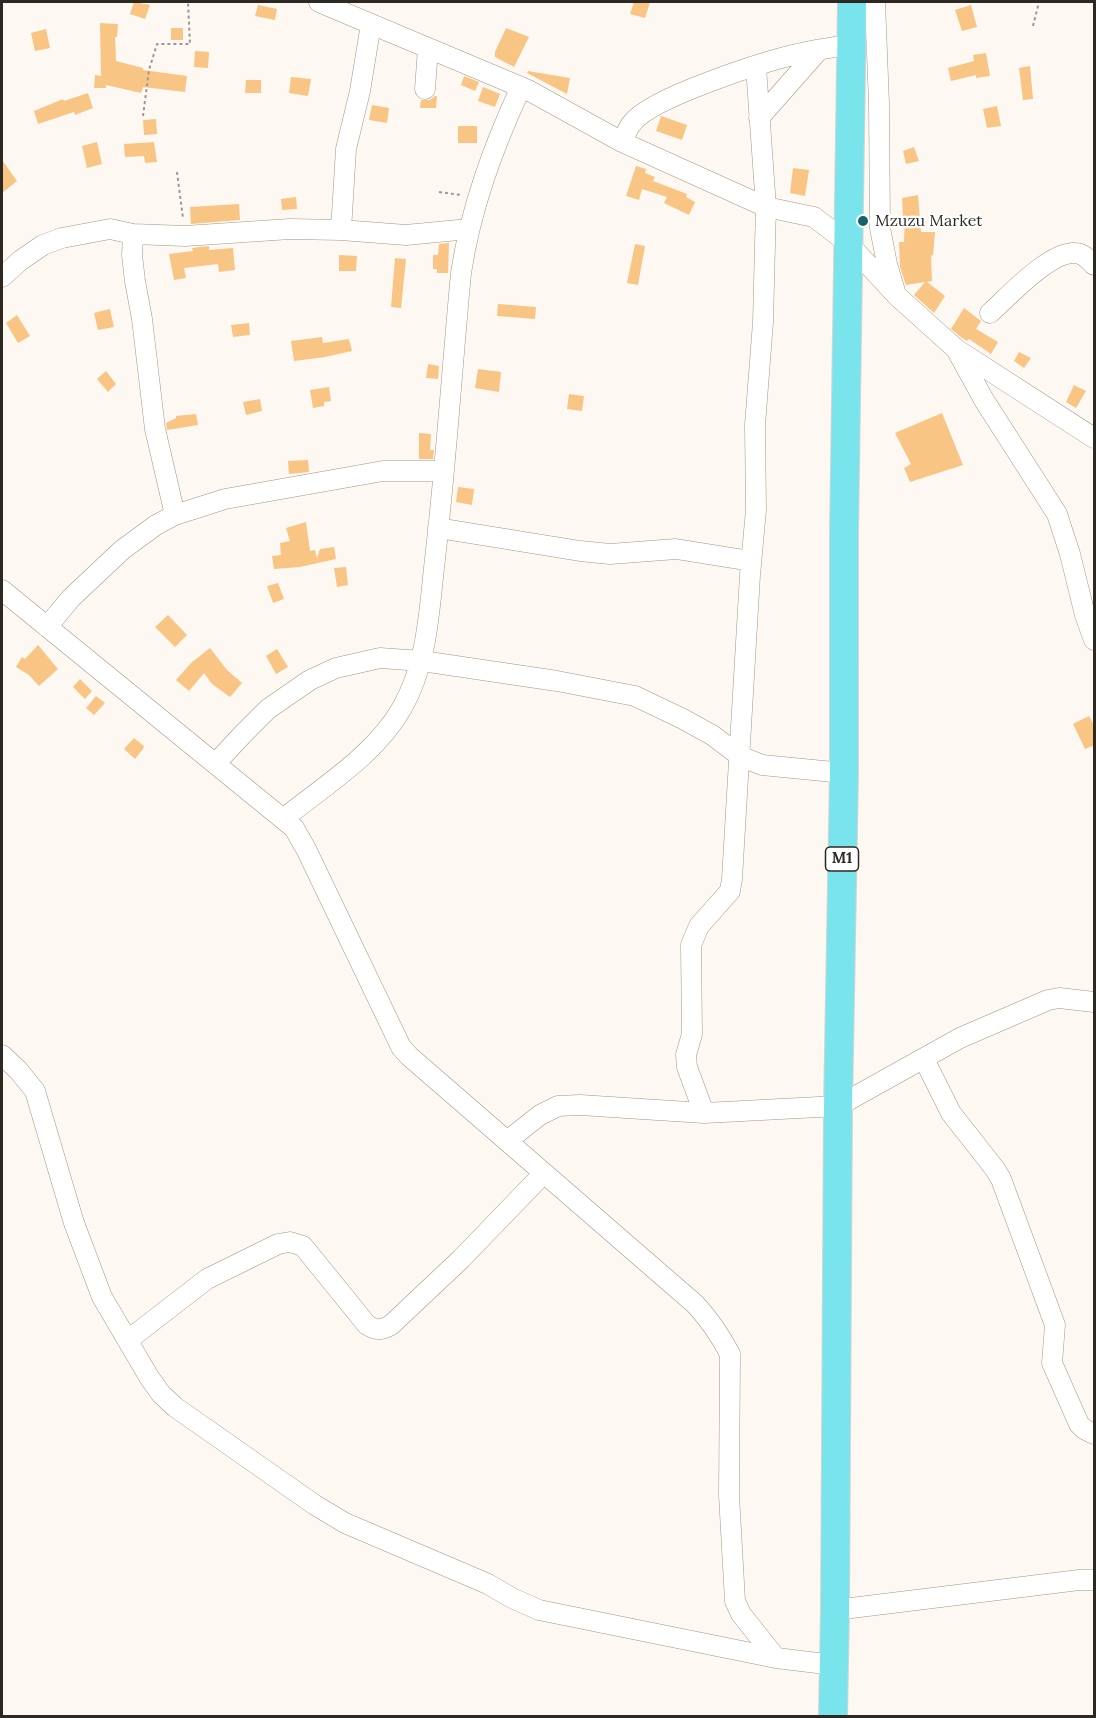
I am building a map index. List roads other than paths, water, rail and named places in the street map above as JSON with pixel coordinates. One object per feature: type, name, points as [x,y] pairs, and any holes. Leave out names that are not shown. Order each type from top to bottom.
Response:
[{"type":"highway","name":"M1","points":[[833,1716],[838,1106],[844,773],[844,534],[852,2]]},
{"type":"street","points":[[319,2],[521,87],[622,142],[765,207],[814,217],[849,244],[897,296],[956,349],[1095,438]]},
{"type":"street","points":[[875,2],[880,228],[887,264],[897,296]]},
{"type":"street","points":[[341,230],[346,149],[360,91],[371,24]]},
{"type":"street","points":[[622,142],[632,122],[643,113],[677,96],[738,72],[799,53],[852,44]]},
{"type":"street","points":[[425,89],[428,48]]},
{"type":"street","points":[[759,118],[819,50]]},
{"type":"street","points":[[704,1113],[687,1067],[686,1056],[692,1034],[691,945],[699,926],[730,891],[756,510],[755,425],[763,322],[765,207],[756,67]]},
{"type":"street","points":[[283,819],[371,749],[388,730],[414,685],[422,661],[444,471],[460,273],[469,229],[487,165],[521,87]]},
{"type":"street","points":[[2,277],[44,244],[62,238],[110,229],[133,234],[186,236],[290,229],[406,235],[469,229]]},
{"type":"street","points":[[133,234],[132,255],[154,420],[175,515]]},
{"type":"street","points":[[990,313],[1034,273],[1059,257],[1069,253],[1082,254],[1095,265]]},
{"type":"street","points":[[956,349],[984,400],[1057,514],[1070,554],[1085,615],[1095,640]]},
{"type":"street","points":[[47,627],[71,598],[115,556],[156,525],[175,515],[225,499],[383,471],[444,471]]},
{"type":"street","points":[[438,528],[580,551],[610,554],[676,549],[751,561]]},
{"type":"street","points":[[2,590],[294,828],[401,1047],[695,1304],[716,1329],[730,1354],[729,1495],[735,1600],[741,1614],[776,1658]]},
{"type":"street","points":[[215,764],[268,709],[310,680],[336,668],[380,658],[422,661],[557,681],[635,696],[692,724],[740,756],[762,765],[844,773]]},
{"type":"street","points":[[507,1141],[540,1115],[558,1106],[580,1105],[704,1113],[838,1106],[960,1038],[1048,1000],[1059,998],[1095,1002]]},
{"type":"street","points":[[2,1055],[35,1091],[74,1222],[102,1297],[161,1394],[175,1407],[306,1499],[345,1523],[488,1584],[539,1610],[776,1658],[834,1665]]},
{"type":"street","points":[[924,1059],[951,1113],[1001,1179],[1055,1325],[1052,1363],[1079,1424],[1095,1434]]},
{"type":"street","points":[[128,1340],[207,1279],[278,1244],[290,1242],[303,1246],[367,1325],[375,1330],[383,1330],[461,1259],[544,1173]]},
{"type":"street","points":[[835,1610],[1078,1580],[1095,1580]]},
{"type":"place","name":"Mzuzu Market","points":[[863,221]]}]
